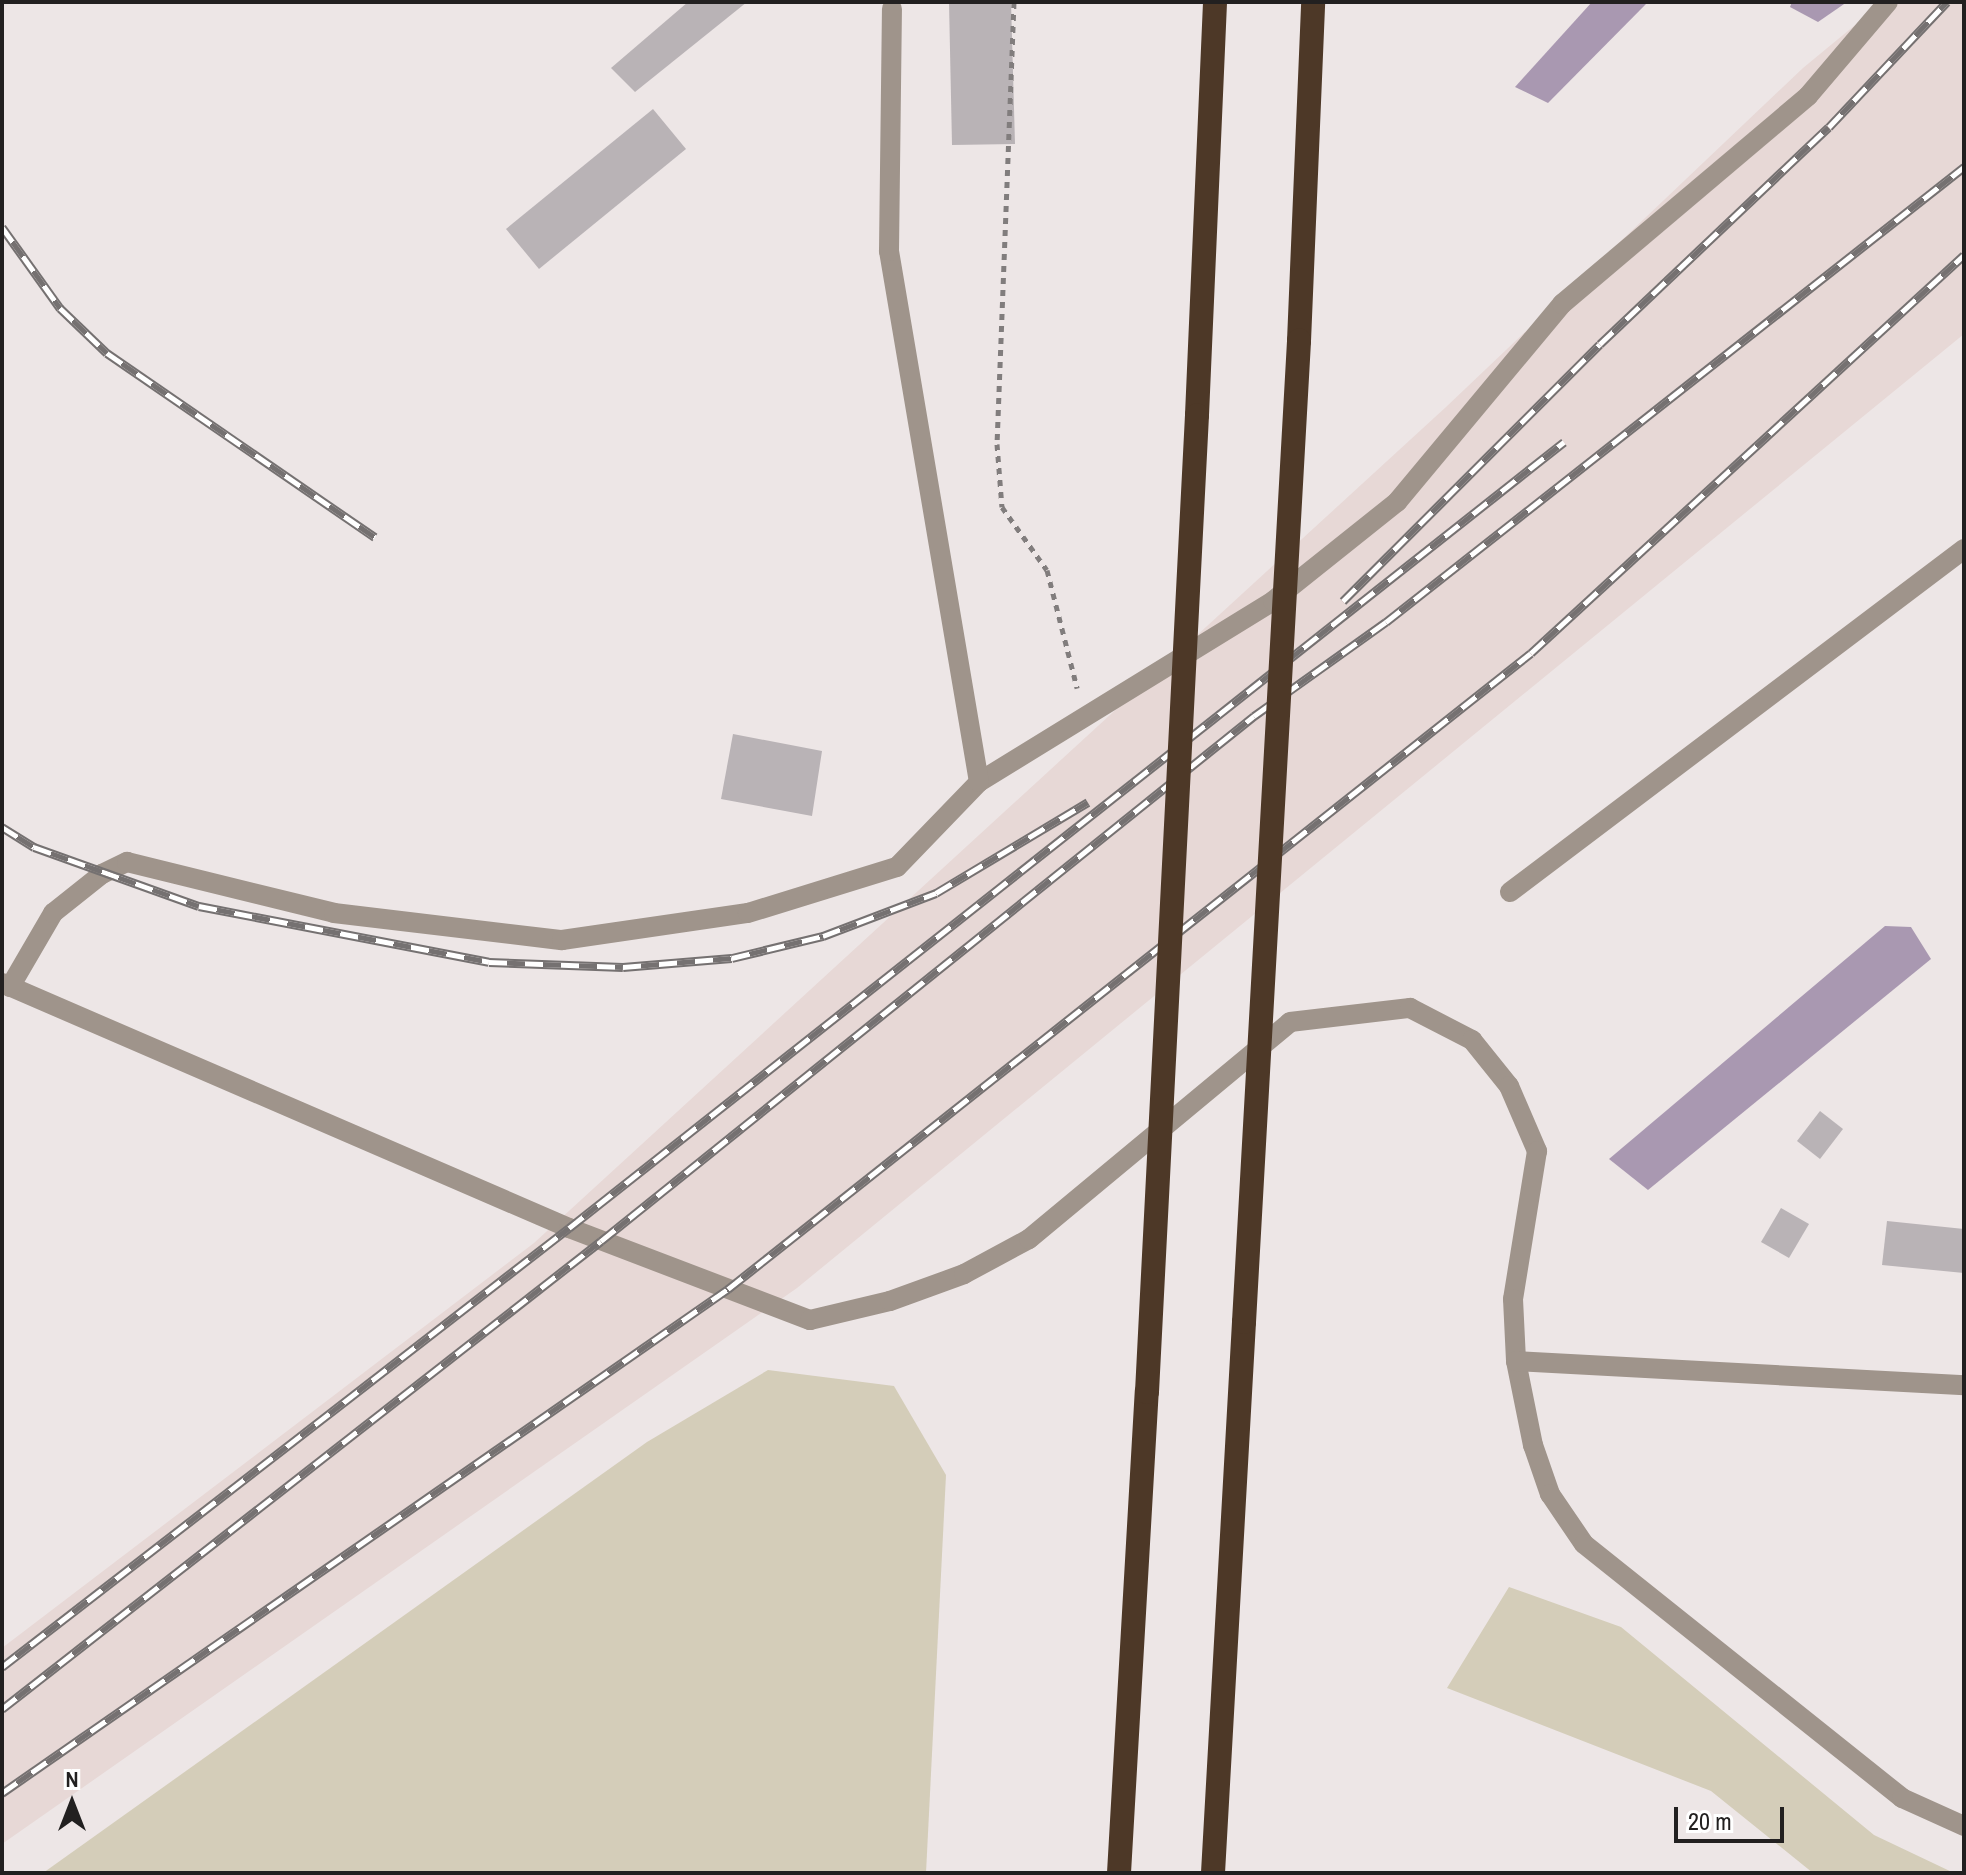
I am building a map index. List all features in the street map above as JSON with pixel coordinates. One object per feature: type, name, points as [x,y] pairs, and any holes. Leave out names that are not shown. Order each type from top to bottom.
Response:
[{"type":"highway","points":[[1119,1873],[1147,1392],[1215,2]]},
{"type":"highway","points":[[1213,1873],[1299,341],[1313,2]]},
{"type":"street","points":[[1888,2],[1808,96],[1562,304],[1397,502],[1273,601],[979,782],[897,867],[748,913],[562,940],[334,913],[127,862],[102,874],[53,913],[6,985],[569,1228],[810,1320],[890,1301],[964,1274],[1029,1239],[1290,1022],[1410,1008],[1472,1040],[1509,1086],[1537,1151],[1513,1299],[1516,1361],[1533,1445],[1550,1494],[1584,1544],[1902,1798],[1964,1826]]},
{"type":"street","points":[[892,9],[889,251],[979,782]]},
{"type":"street","points":[[1510,892],[1964,549]]},
{"type":"street","points":[[1516,1361],[1964,1385]]},
{"type":"path","points":[[1014,2],[997,444],[1002,507],[1047,570],[1064,650],[1087,715]]},
{"type":"shaded area","points":[[1592,2],[1648,2],[1548,103],[1515,87]]},
{"type":"shaded area","points":[[1792,2],[1847,2],[1818,22],[1790,7]]},
{"type":"shaded area","points":[[1883,2],[1964,2],[1964,334],[797,1288],[2,1844],[2,1648],[534,1243],[1446,407],[1803,68]]},
{"type":"shaded area","points":[[1885,926],[1911,927],[1931,959],[1648,1190],[1609,1159]]},
{"type":"shaded area","points":[[768,1370],[894,1386],[946,1475],[926,1873],[43,1873],[647,1442]]},
{"type":"shaded area","points":[[1509,1587],[1621,1627],[1874,1835],[1954,1873],[1813,1873],[1711,1791],[1447,1688]]},
{"type":"building","points":[[688,2],[747,2],[635,92],[611,68]]},
{"type":"building","points":[[949,2],[1011,2],[1015,144],[952,145]]},
{"type":"building","points":[[653,109],[686,149],[539,269],[506,229]]},
{"type":"building","points":[[733,734],[822,751],[812,816],[721,799]]},
{"type":"building","points":[[1820,1111],[1843,1129],[1820,1159],[1797,1141]]},
{"type":"building","points":[[1781,1208],[1809,1224],[1789,1258],[1761,1242]]},
{"type":"building","points":[[1887,1221],[1964,1229],[1964,1273],[1882,1265]]},
{"type":"railway","points":[[1343,601],[1600,344],[1829,127],[1947,2]]},
{"type":"railway","points":[[2,1709],[601,1241],[1254,716],[1386,622],[1964,167]]},
{"type":"railway","points":[[2,227],[60,308],[107,353],[375,537]]},
{"type":"railway","points":[[2,1793],[728,1289],[1531,653],[1964,255]]},
{"type":"railway","points":[[2,1667],[569,1228],[1564,442]]},
{"type":"railway","points":[[2,827],[34,847],[199,906],[489,962],[623,967],[732,958],[823,936],[936,893],[1088,802]]}]
